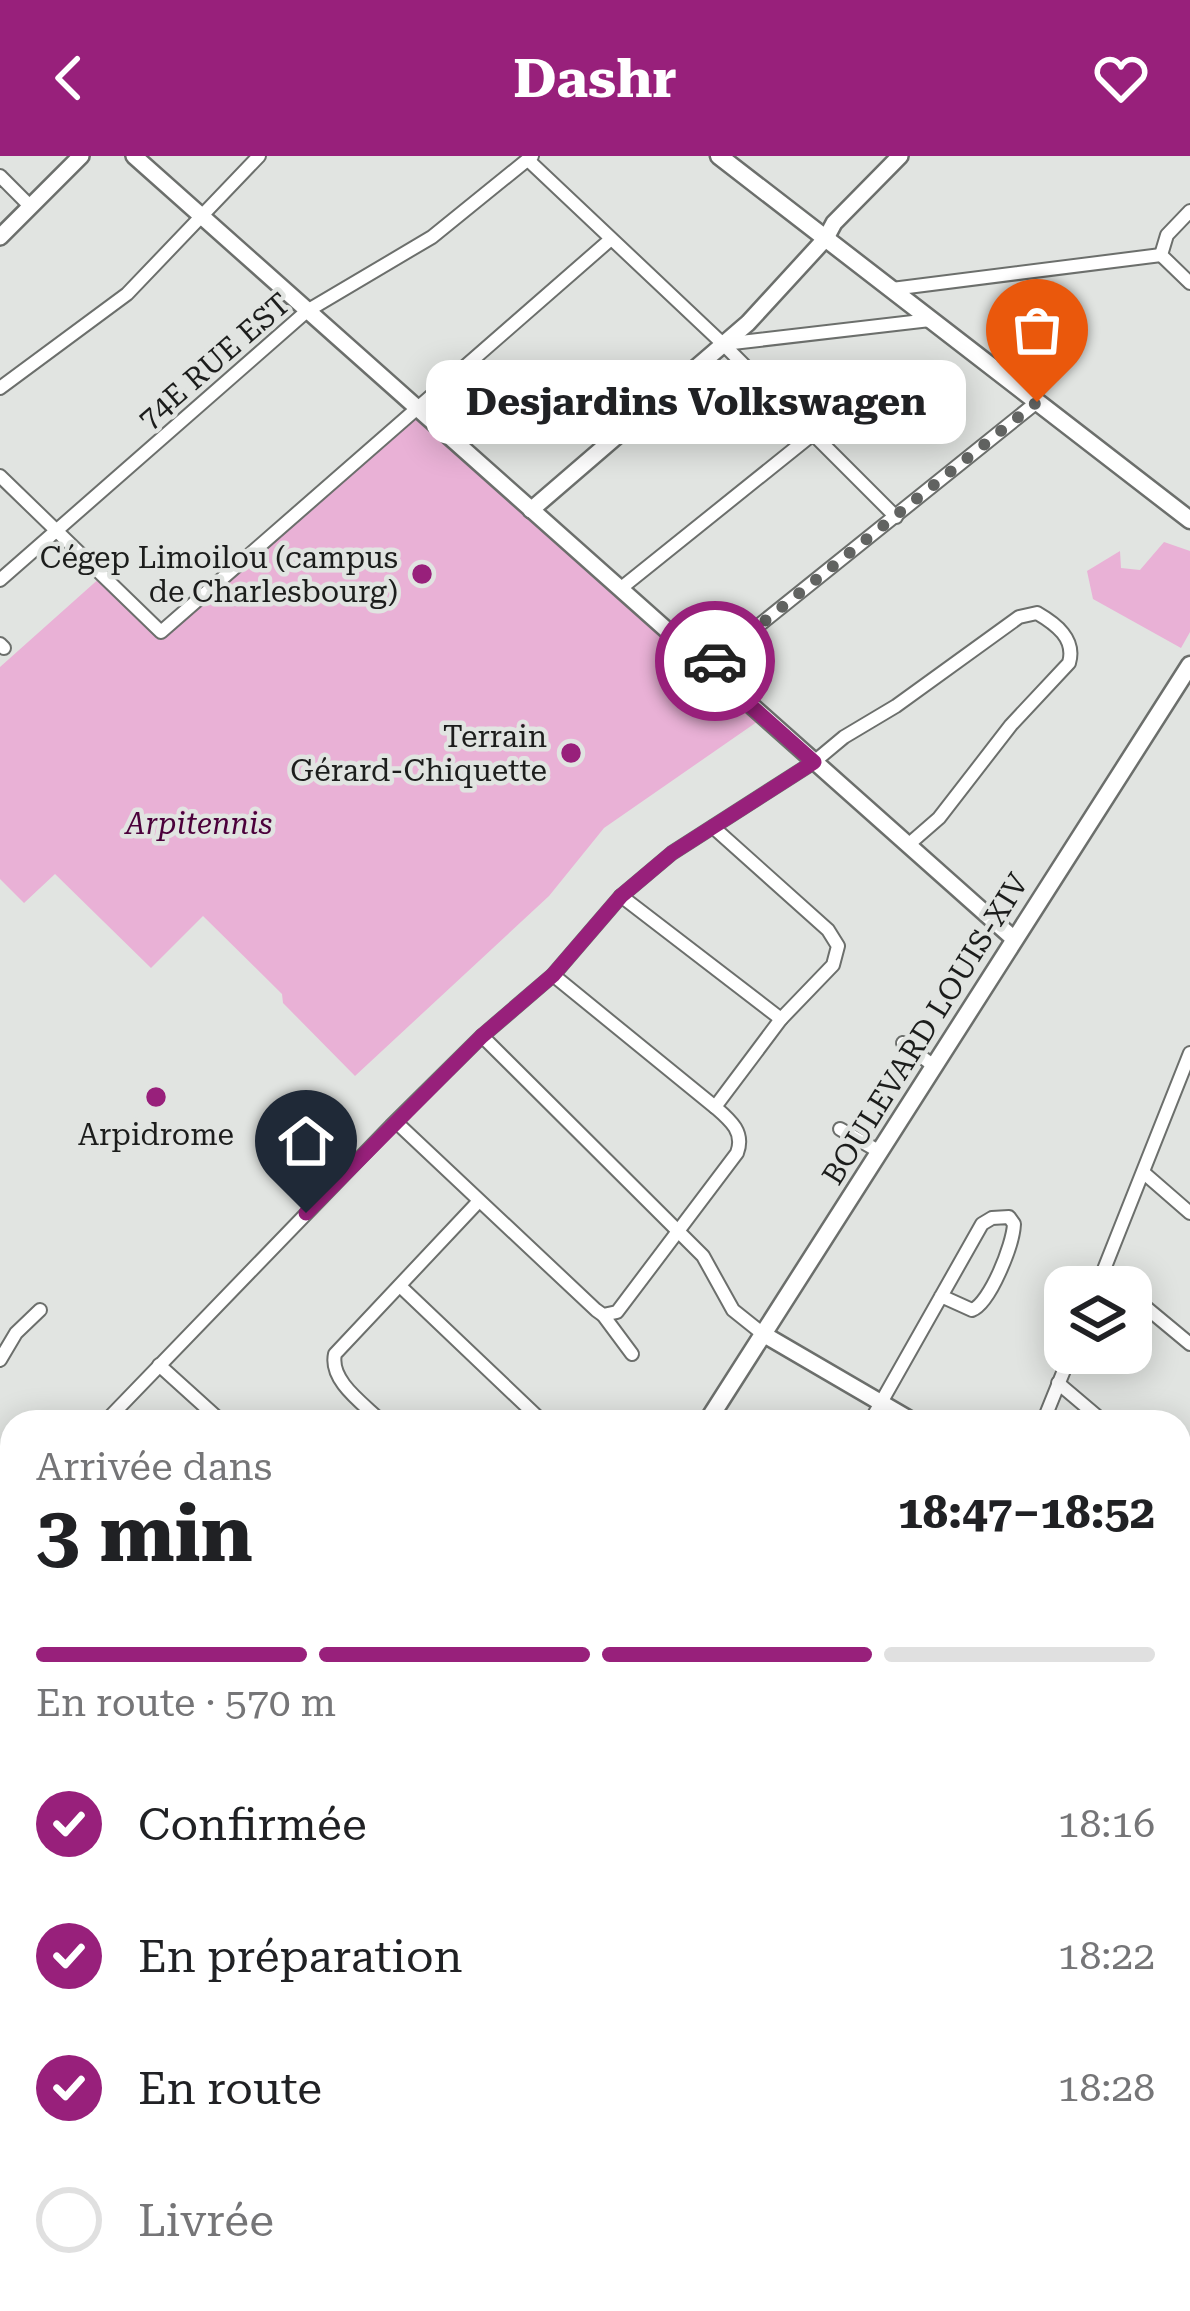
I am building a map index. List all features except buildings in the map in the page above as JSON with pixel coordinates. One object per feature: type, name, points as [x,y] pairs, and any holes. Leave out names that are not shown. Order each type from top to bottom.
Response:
[{"type":"main road","points":[[719,156],[1190,520]]},
{"type":"main road","name":"BOULEVARD LOUIS-XIV","points":[[714,1410],[1190,665]]},
{"type":"street","points":[[0,237],[81,156]]},
{"type":"street","points":[[134,156],[1014,939]]},
{"type":"street","points":[[0,388],[127,294],[259,156]]},
{"type":"street","points":[[531,510],[723,344],[900,156]]},
{"type":"street","points":[[530,158],[896,518]]},
{"type":"street","name":"74E RUE EST","points":[[0,580],[307,310],[432,236],[530,158]]},
{"type":"street","points":[[0,176],[30,206]]},
{"type":"street","points":[[1161,255],[1167,235],[1190,211]]},
{"type":"street","points":[[0,476],[161,632],[611,238]]},
{"type":"street","points":[[1161,255],[1190,283]]},
{"type":"street","points":[[892,290],[1161,255]]},
{"type":"street","points":[[723,344],[931,320]]},
{"type":"street","points":[[707,667],[1037,402]]},
{"type":"street","points":[[620,590],[813,434]]},
{"type":"street","points":[[117,1410],[482,1036],[553,975],[621,896],[672,853],[814,762],[1019,617],[1036,613],[1066,636],[1072,654],[1060,675],[1011,725],[939,818],[908,845]]},
{"type":"street","points":[[713,827],[836,938],[833,964],[781,1019],[715,1107]]},
{"type":"street","points":[[621,896],[781,1019]]},
{"type":"street","points":[[553,975],[732,1122],[741,1144],[623,1306],[603,1315]]},
{"type":"street","points":[[482,1036],[704,1256],[733,1310],[764,1334],[895,1410]]},
{"type":"street","points":[[903,1043],[934,1066]]},
{"type":"street","points":[[1105,1266],[1185,1079],[1190,1053]]},
{"type":"street","points":[[396,1122],[603,1315],[632,1354]]},
{"type":"street","points":[[839,1129],[880,1152]]},
{"type":"street","points":[[1144,1173],[1190,1213]]},
{"type":"street","points":[[370,1410],[338,1377],[332,1362],[339,1348],[478,1201]]},
{"type":"street","points":[[876,1410],[982,1224],[1009,1217],[1013,1236],[984,1303],[971,1310],[941,1297]]},
{"type":"street","points":[[400,1286],[530,1410]]},
{"type":"street","points":[[0,1360],[16,1333],[40,1310]]},
{"type":"street","points":[[1152,1313],[1190,1345]]},
{"type":"street","points":[[159,1365],[209,1410]]},
{"type":"street","points":[[1048,1410],[1062,1374]]},
{"type":"street","points":[[1058,1383],[1090,1410]]},
{"type":"green space","name":"Arpitennis","points":[[417,409],[764,717],[604,828],[549,896],[355,1076],[203,916],[151,968],[55,874],[24,903],[0,879],[0,667],[102,576],[160,632]]},
{"type":"green space","points":[[1164,542],[1190,551],[1190,632],[1181,648],[1093,599],[1087,571],[1120,551],[1121,568],[1140,570]]},
{"type":"way so far","points":[[715,661],[1037,402]]},
{"type":"place","name":"Desjardins Volkswagen","points":[[1037,402]]},
{"type":"place","name":"Cégep Limoilou (campus de Charlesbourg)","points":[[422,574]]},
{"type":"place","name":"Terrain Gérard-Chiquette","points":[[571,753]]},
{"type":"place","name":"Arpidrome","points":[[156,1097]]},
{"type":"route","points":[[306,1213],[482,1036],[553,975],[621,896],[672,853],[814,762],[707,667],[715,661]]}]
